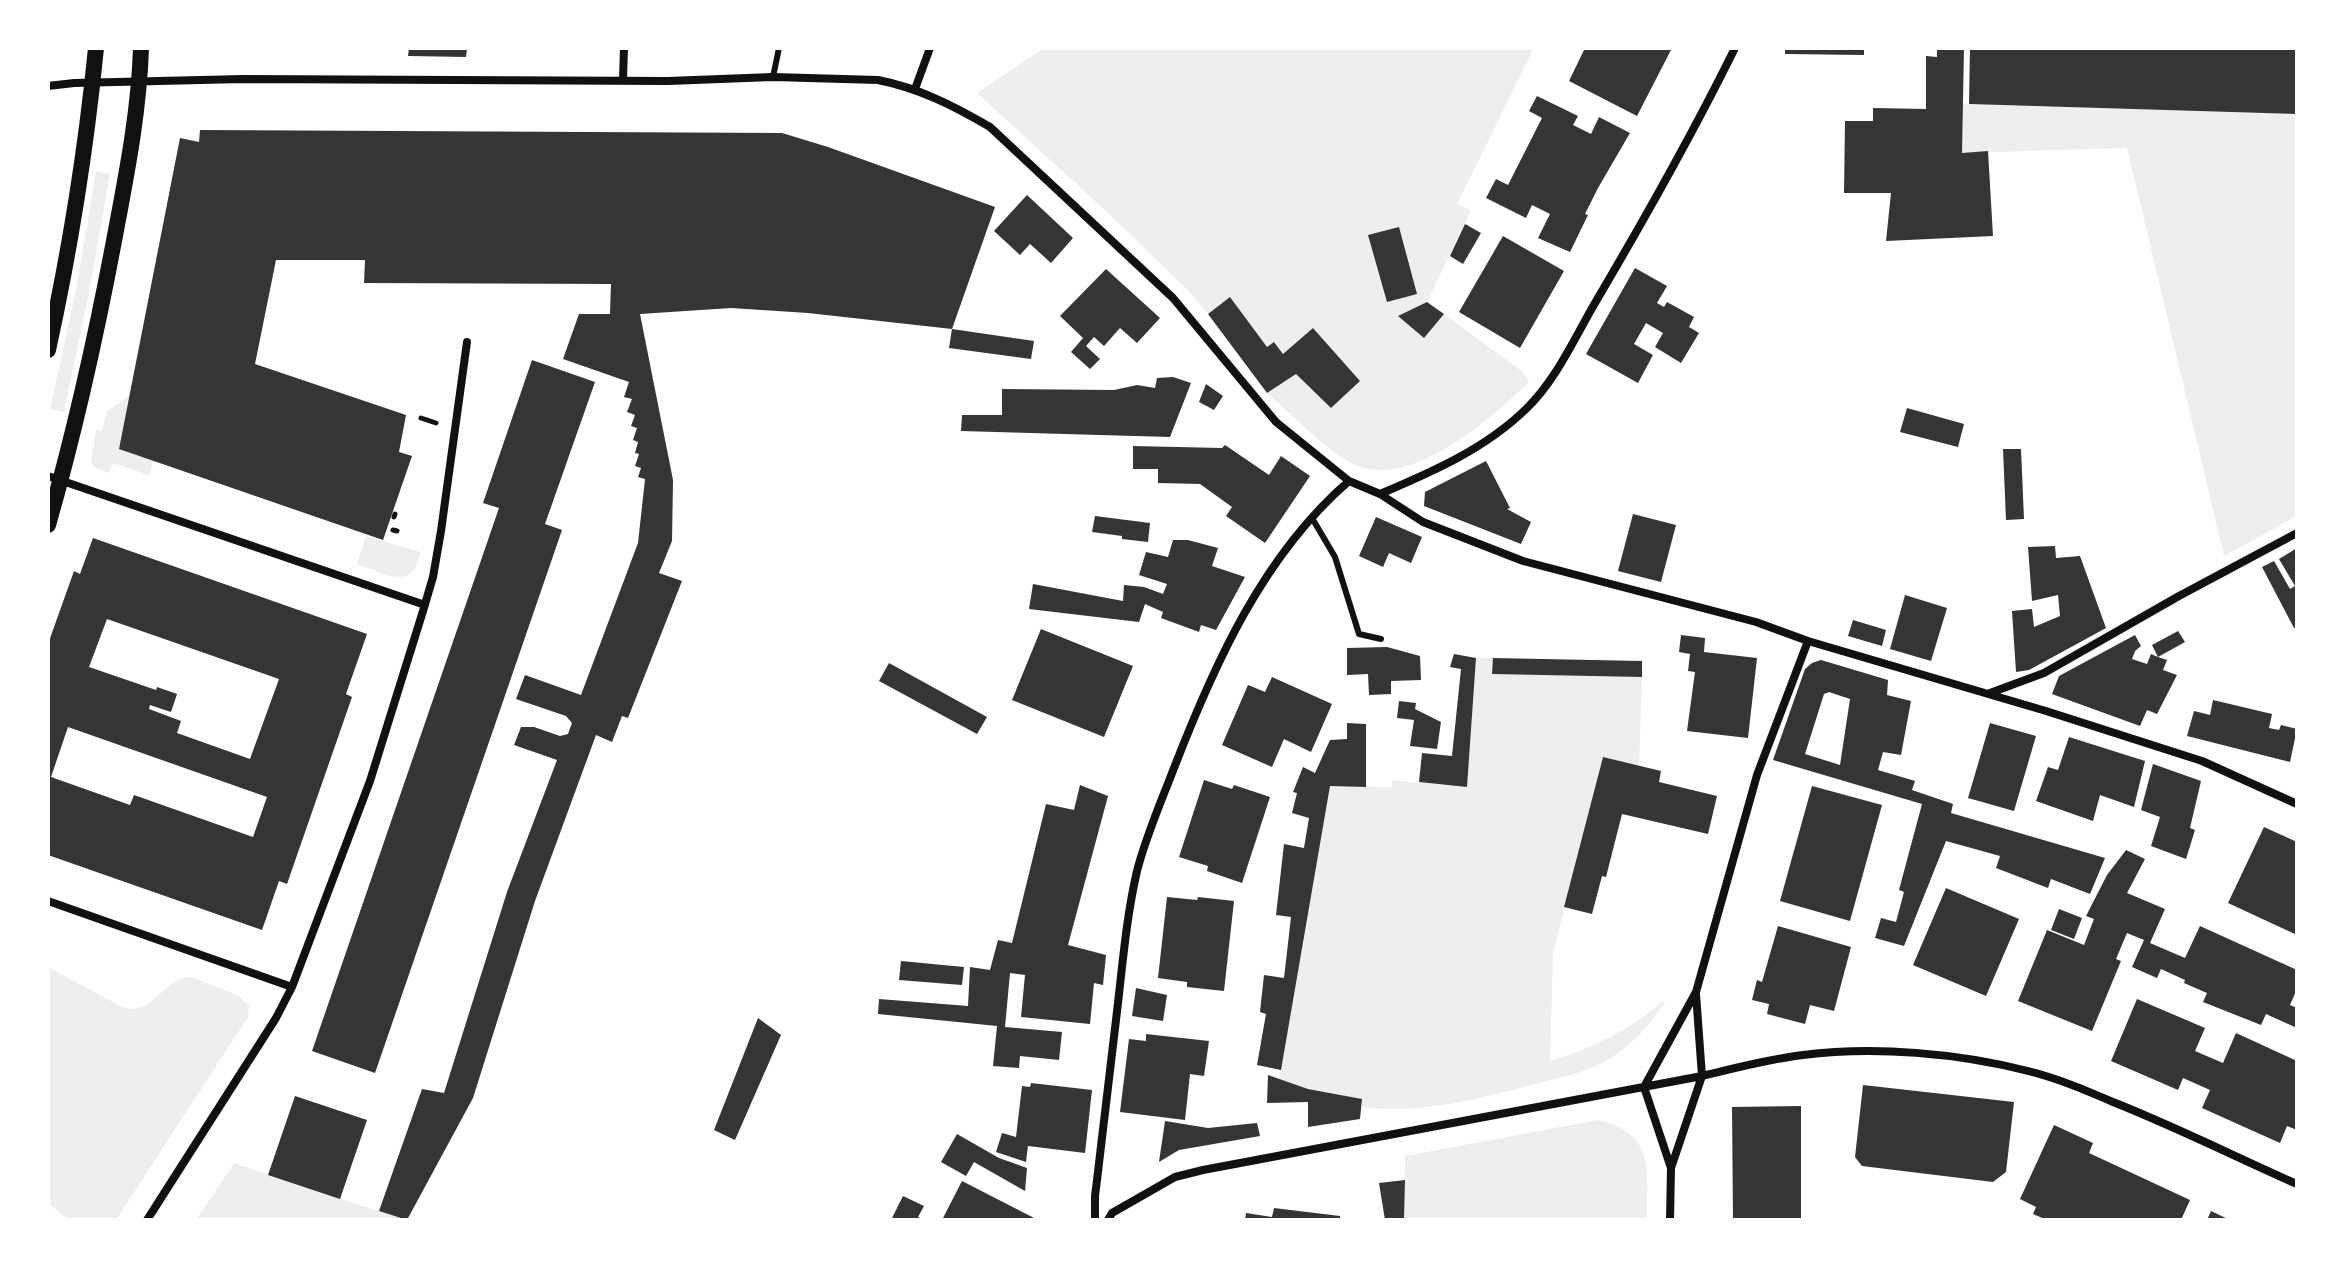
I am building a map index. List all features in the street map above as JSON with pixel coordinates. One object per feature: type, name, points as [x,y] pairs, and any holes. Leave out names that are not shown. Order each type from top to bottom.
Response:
[{"type":"main road","points":[[48,350],[64,274],[96,48]]},
{"type":"main road","points":[[48,525],[54,478],[76,425],[102,305],[128,168],[140,82],[141,48]]},
{"type":"street","points":[[623,80],[624,48]]},
{"type":"street","points":[[915,89],[930,48]]},
{"type":"street","points":[[1380,494],[1430,473],[1477,447],[1514,420],[1547,387],[1649,210],[1735,48]]},
{"type":"street","points":[[48,86],[243,79],[623,80],[773,77],[878,80],[915,89],[955,106],[990,127],[1173,298],[1276,422],[1349,481],[1380,494],[1423,522],[1523,561],[1756,622],[1808,641],[2202,761],[2297,804]]},
{"type":"street","points":[[147,1220],[255,1051],[292,987],[370,781],[425,605],[441,531],[467,342]]},
{"type":"street","points":[[54,478],[425,605]]},
{"type":"street","points":[[1095,1220],[1095,1196],[1124,952],[1137,872],[1154,819],[1198,708],[1259,590],[1277,561],[1312,518],[1349,481]]},
{"type":"street","points":[[1988,694],[2056,667],[2297,533]]},
{"type":"street","points":[[1671,1168],[1644,1087],[1696,992],[1764,755],[1808,641]]},
{"type":"street","points":[[48,901],[292,987]]},
{"type":"street","points":[[1670,1220],[1671,1168],[1702,1076],[1696,992]]},
{"type":"street","points":[[1108,1220],[1112,1213],[1175,1177],[1203,1170],[1702,1076],[1770,1060],[1860,1052],[1962,1058],[2028,1071],[2140,1113],[2297,1184]]},
{"type":"lane","points":[[773,77],[779,48]]},
{"type":"lane","points":[[1312,518],[1335,557],[1359,634],[1381,639]]},
{"type":"shaded area","points":[[1044,48],[1534,48],[1457,204],[1471,210],[1427,302],[1399,316],[1424,338],[1444,314],[1523,372],[1529,382],[1471,431],[1423,460],[1399,468],[1375,470],[1353,464],[1320,441],[1267,393],[1296,374],[1331,408],[1360,381],[1314,328],[1283,354],[1275,342],[1267,347],[1230,297],[1208,314],[1191,293],[1108,213],[977,93]],"holes":[[[1369,235],[1417,294],[1387,302]]]},
{"type":"shaded area","points":[[1963,104],[2297,114],[2297,516],[2224,556],[2127,148],[1962,153]]},
{"type":"shaded area","points":[[96,171],[110,174],[64,412],[50,409],[76,290]]},
{"type":"shaded area","points":[[129,396],[119,448],[154,461],[149,475],[113,463],[109,473],[91,463],[96,430],[102,431],[107,411]]},
{"type":"shaded area","points":[[366,536],[420,552],[417,565],[404,576],[396,577],[357,564]]},
{"type":"shaded area","points":[[1476,658],[1493,658],[1493,674],[1642,677],[1639,766],[1603,757],[1553,953],[1550,1061],[1609,1037],[1638,1021],[1662,1001],[1665,1002],[1633,1041],[1601,1064],[1474,1099],[1406,1109],[1362,1107],[1362,1099],[1308,1089],[1279,1079],[1330,786],[1392,787],[1392,780],[1467,787]]},
{"type":"shaded area","points":[[48,967],[124,1008],[144,1006],[174,983],[192,977],[239,996],[249,1005],[248,1017],[116,1220],[69,1220],[48,1203]]},
{"type":"shaded area","points":[[1598,1120],[1617,1126],[1630,1134],[1639,1145],[1647,1171],[1647,1220],[1404,1220],[1405,1156]]},
{"type":"shaded area","points":[[234,1163],[405,1220],[196,1220]]},
{"type":"building","points":[[409,48],[467,48],[466,57],[408,56]]},
{"type":"building","points":[[1585,48],[1672,48],[1637,116],[1569,81]]},
{"type":"building","points":[[1785,48],[1864,48],[1864,55],[1785,54]]},
{"type":"building","points":[[1937,48],[1964,48],[1962,153],[1988,151],[1993,236],[1886,241],[1891,193],[1844,193],[1845,121],[1873,121],[1873,108],[1926,109],[1926,56],[1937,57]]},
{"type":"building","points":[[1970,48],[2297,48],[2297,114],[1969,104]]},
{"type":"building","points":[[1537,96],[1578,116],[1573,125],[1591,134],[1599,117],[1630,133],[1598,188],[1570,252],[1538,238],[1550,214],[1532,205],[1526,218],[1486,198],[1496,179],[1508,185],[1542,118],[1529,111]]},
{"type":"building","points":[[200,130],[782,133],[995,207],[952,329],[731,308],[640,314],[673,480],[672,541],[659,573],[682,581],[628,718],[622,716],[612,742],[596,735],[535,901],[473,1098],[407,1220],[379,1211],[422,1089],[444,1093],[507,892],[557,760],[514,745],[521,727],[534,727],[560,736],[568,734],[572,723],[566,716],[516,699],[525,675],[581,695],[638,543],[645,479],[638,477],[641,468],[635,466],[639,454],[635,453],[638,442],[633,440],[637,428],[631,426],[635,415],[627,412],[632,399],[624,397],[629,382],[563,359],[579,314],[610,314],[611,284],[364,283],[365,260],[276,260],[255,364],[406,415],[399,452],[412,456],[383,540],[119,449],[180,138],[199,142]]},
{"type":"building","points":[[1027,195],[1073,238],[1051,263],[1030,244],[1020,255],[994,231]]},
{"type":"building","points":[[1465,224],[1481,233],[1463,264],[1450,256]]},
{"type":"building","points":[[1399,227],[1417,294],[1387,302],[1368,235]]},
{"type":"building","points":[[1503,236],[1564,271],[1520,348],[1459,312]]},
{"type":"building","points":[[1635,268],[1667,286],[1657,303],[1664,307],[1667,302],[1694,317],[1689,327],[1699,333],[1681,363],[1655,347],[1663,333],[1646,323],[1634,344],[1653,355],[1638,383],[1586,354]]},
{"type":"building","points":[[1106,269],[1160,318],[1137,343],[1120,328],[1104,346],[1094,337],[1086,346],[1100,359],[1090,369],[1071,352],[1083,338],[1060,316]]},
{"type":"building","points":[[1230,297],[1267,347],[1274,342],[1283,354],[1313,328],[1360,381],[1331,408],[1296,374],[1267,393],[1208,314]]},
{"type":"building","points":[[1427,302],[1444,314],[1424,338],[1398,316]]},
{"type":"building","points":[[952,329],[1034,341],[1031,359],[949,348]]},
{"type":"building","points":[[532,360],[595,382],[545,524],[562,530],[375,1073],[312,1051],[499,508],[483,503]]},
{"type":"building","points":[[1173,377],[1191,383],[1170,437],[961,431],[962,415],[1002,415],[1002,389],[1114,390],[1137,385],[1155,388],[1157,378]]},
{"type":"building","points":[[1206,384],[1223,396],[1214,410],[1199,402]]},
{"type":"building","points":[[1907,408],[1964,424],[1958,447],[1900,432]]},
{"type":"building","points":[[1225,445],[1269,475],[1281,456],[1310,476],[1265,543],[1226,516],[1232,507],[1200,484],[1158,483],[1158,469],[1133,469],[1133,446],[1222,448]]},
{"type":"building","points":[[2003,449],[2021,449],[2024,519],[2006,520]]},
{"type":"building","points":[[1486,461],[1510,508],[1507,509],[1531,522],[1521,544],[1424,506],[1425,492]]},
{"type":"building","points":[[1633,514],[1676,525],[1661,582],[1618,571]]},
{"type":"building","points":[[1095,516],[1150,523],[1148,542],[1092,532]]},
{"type":"building","points":[[1376,517],[1422,537],[1411,563],[1389,553],[1383,567],[1359,556]]},
{"type":"building","points":[[93,538],[367,634],[346,694],[352,697],[287,884],[279,881],[262,930],[48,855],[48,644],[74,571],[80,574]],"holes":[[[107,619],[279,679],[250,759],[177,733],[181,721],[149,709],[150,705],[171,712],[177,694],[89,667]],[[68,727],[267,797],[253,837],[134,795],[130,805],[51,777]]]},
{"type":"building","points":[[1173,540],[1188,540],[1218,548],[1212,566],[1245,577],[1216,630],[1201,625],[1199,632],[1161,618],[1163,612],[1145,604],[1139,622],[1029,609],[1033,584],[1123,601],[1124,585],[1144,587],[1163,594],[1167,584],[1139,575],[1146,552],[1168,557]]},
{"type":"building","points":[[2055,546],[2056,558],[2080,556],[2106,628],[2029,670],[2016,672],[2012,611],[2032,609],[2034,627],[2060,616],[2058,595],[2032,601],[2028,547]]},
{"type":"building","points":[[2297,548],[2297,627],[2294,628],[2262,567],[2274,561],[2290,589],[2295,586],[2279,559]]},
{"type":"building","points":[[1905,595],[1947,608],[1931,661],[1890,649]]},
{"type":"building","points":[[1853,620],[1886,630],[1882,646],[1848,636]]},
{"type":"building","points":[[1041,629],[1133,666],[1104,737],[1012,700]]},
{"type":"building","points":[[2178,631],[2185,642],[2158,657],[2152,645]]},
{"type":"building","points":[[1681,635],[1705,638],[1704,652],[1757,658],[1748,738],[1687,731],[1695,672],[1688,671],[1690,654],[1679,652]]},
{"type":"building","points":[[2135,635],[2141,646],[2132,659],[2147,664],[2151,654],[2167,660],[2163,670],[2177,675],[2157,714],[2147,710],[2140,726],[2052,694],[2059,676]]},
{"type":"building","points":[[1387,647],[1420,656],[1421,680],[1391,681],[1391,694],[1369,695],[1368,674],[1347,675],[1347,648]]},
{"type":"building","points":[[1454,654],[1476,658],[1467,787],[1419,782],[1422,753],[1452,756],[1461,669],[1450,667]]},
{"type":"building","points":[[1493,658],[1642,661],[1642,677],[1492,674]]},
{"type":"building","points":[[1821,660],[1888,680],[1887,695],[1911,701],[1901,755],[1883,752],[1878,770],[1915,781],[1912,790],[1953,804],[1951,813],[2105,858],[2090,894],[2051,879],[2048,888],[1996,868],[2000,856],[1946,841],[1904,946],[1875,938],[1881,918],[1896,922],[1904,892],[1899,890],[1922,804],[1773,760],[1805,669]],"holes":[[[1829,692],[1850,699],[1840,765],[1805,754],[1824,694]]]},
{"type":"building","points":[[889,663],[987,717],[977,734],[879,681]]},
{"type":"building","points":[[1272,677],[1332,704],[1311,752],[1284,739],[1272,767],[1222,745],[1248,685],[1265,692]]},
{"type":"building","points":[[2213,700],[2272,714],[2269,728],[2279,730],[2281,725],[2297,729],[2290,762],[2187,736],[2194,711],[2210,715]]},
{"type":"building","points":[[1399,701],[1416,703],[1415,709],[1441,722],[1437,749],[1410,746],[1414,720],[1397,718]]},
{"type":"building","points":[[1347,723],[1366,724],[1366,787],[1330,786],[1281,1070],[1257,1065],[1266,1014],[1260,1012],[1264,975],[1284,978],[1291,917],[1276,915],[1284,844],[1304,848],[1309,818],[1292,813],[1297,793],[1293,792],[1303,767],[1315,773],[1330,740],[1347,739]]},
{"type":"building","points":[[1990,723],[2036,736],[2014,811],[1968,798]]},
{"type":"building","points":[[2069,737],[2145,761],[2134,807],[2100,795],[2093,821],[2036,801],[2048,767],[2058,770]]},
{"type":"building","points":[[1603,757],[1661,771],[1659,782],[1717,796],[1708,834],[1622,814],[1606,877],[1602,876],[1592,914],[1564,907]]},
{"type":"building","points":[[2153,764],[2201,781],[2190,828],[2195,830],[2186,859],[2151,846],[2160,817],[2141,810]]},
{"type":"building","points":[[1204,780],[1232,789],[1234,785],[1270,797],[1242,883],[1207,871],[1208,866],[1179,857]]},
{"type":"building","points":[[1080,785],[1108,796],[1068,945],[1106,955],[1103,985],[1094,983],[1090,1024],[1021,1017],[1025,975],[1010,973],[1005,1027],[1062,1032],[1059,1060],[1020,1056],[1019,1068],[993,1066],[997,1026],[878,1014],[879,999],[968,1006],[970,967],[990,970],[998,940],[1012,943],[1046,804],[1074,810]]},
{"type":"building","points":[[1812,786],[1882,805],[1850,921],[1780,901]]},
{"type":"building","points":[[2264,827],[2297,842],[2297,935],[2228,903]]},
{"type":"building","points":[[2126,850],[2145,859],[2127,893],[2165,909],[2150,943],[2185,958],[2200,926],[2297,970],[2297,989],[2290,1005],[2297,1008],[2297,1028],[2266,1014],[2261,1025],[2203,1002],[2207,993],[2161,969],[2157,978],[2132,967],[2144,940],[2127,933],[2116,959],[2121,961],[2092,1031],[2018,1001],[2047,930],[2084,945],[2094,919],[2086,916],[2107,875]]},
{"type":"building","points":[[1946,888],[2019,919],[1986,996],[1913,965]]},
{"type":"building","points":[[1167,897],[1234,901],[1224,991],[1187,987],[1187,982],[1158,978]]},
{"type":"building","points":[[2059,909],[2082,918],[2074,939],[2051,930]]},
{"type":"building","points":[[1778,926],[1851,947],[1834,1011],[1810,1005],[1805,1024],[1767,1014],[1769,1004],[1752,1000],[1757,980],[1762,982]]},
{"type":"building","points":[[901,961],[964,967],[962,985],[899,980]]},
{"type":"building","points":[[1136,988],[1167,995],[1163,1021],[1132,1016]]},
{"type":"building","points":[[2137,999],[2205,1028],[2195,1051],[2223,1063],[2236,1033],[2297,1061],[2297,1130],[2287,1126],[2280,1143],[2202,1108],[2210,1090],[2183,1078],[2178,1090],[2111,1061]]},
{"type":"building","points":[[758,1018],[781,1035],[735,1140],[714,1130]]},
{"type":"building","points":[[1146,1034],[1209,1041],[1204,1076],[1190,1074],[1185,1120],[1120,1112],[1129,1039],[1146,1041]]},
{"type":"building","points":[[1268,1075],[1308,1089],[1362,1099],[1360,1119],[1308,1127],[1308,1102],[1267,1103]]},
{"type":"building","points":[[1031,1083],[1092,1090],[1085,1153],[1028,1146],[1026,1162],[996,1152],[1002,1133],[1016,1137],[1022,1086],[1030,1087]]},
{"type":"building","points":[[1863,1085],[2014,1102],[2006,1172],[1993,1182],[1862,1166],[1855,1157]]},
{"type":"building","points":[[295,1096],[367,1120],[340,1199],[268,1175]]},
{"type":"building","points":[[1801,1106],[1801,1220],[1733,1220],[1732,1107]]},
{"type":"building","points":[[1165,1121],[1208,1128],[1257,1123],[1260,1136],[1179,1150],[1159,1162]]},
{"type":"building","points":[[2054,1125],[2093,1143],[2089,1153],[2190,1200],[2181,1220],[2047,1220],[2033,1214],[2036,1207],[2020,1199]]},
{"type":"building","points":[[957,1134],[999,1158],[1027,1168],[1025,1191],[974,1162],[966,1176],[941,1162]]},
{"type":"building","points":[[1405,1180],[1404,1220],[1385,1220],[1379,1183]]},
{"type":"building","points":[[962,1181],[1038,1220],[942,1220]]},
{"type":"building","points":[[903,1196],[924,1206],[918,1217],[924,1220],[892,1218]]},
{"type":"building","points":[[1274,1208],[1340,1216],[1340,1220],[1245,1220],[1246,1213],[1272,1217]]},
{"type":"building","points":[[2211,1211],[2230,1220],[2207,1220]]}]
